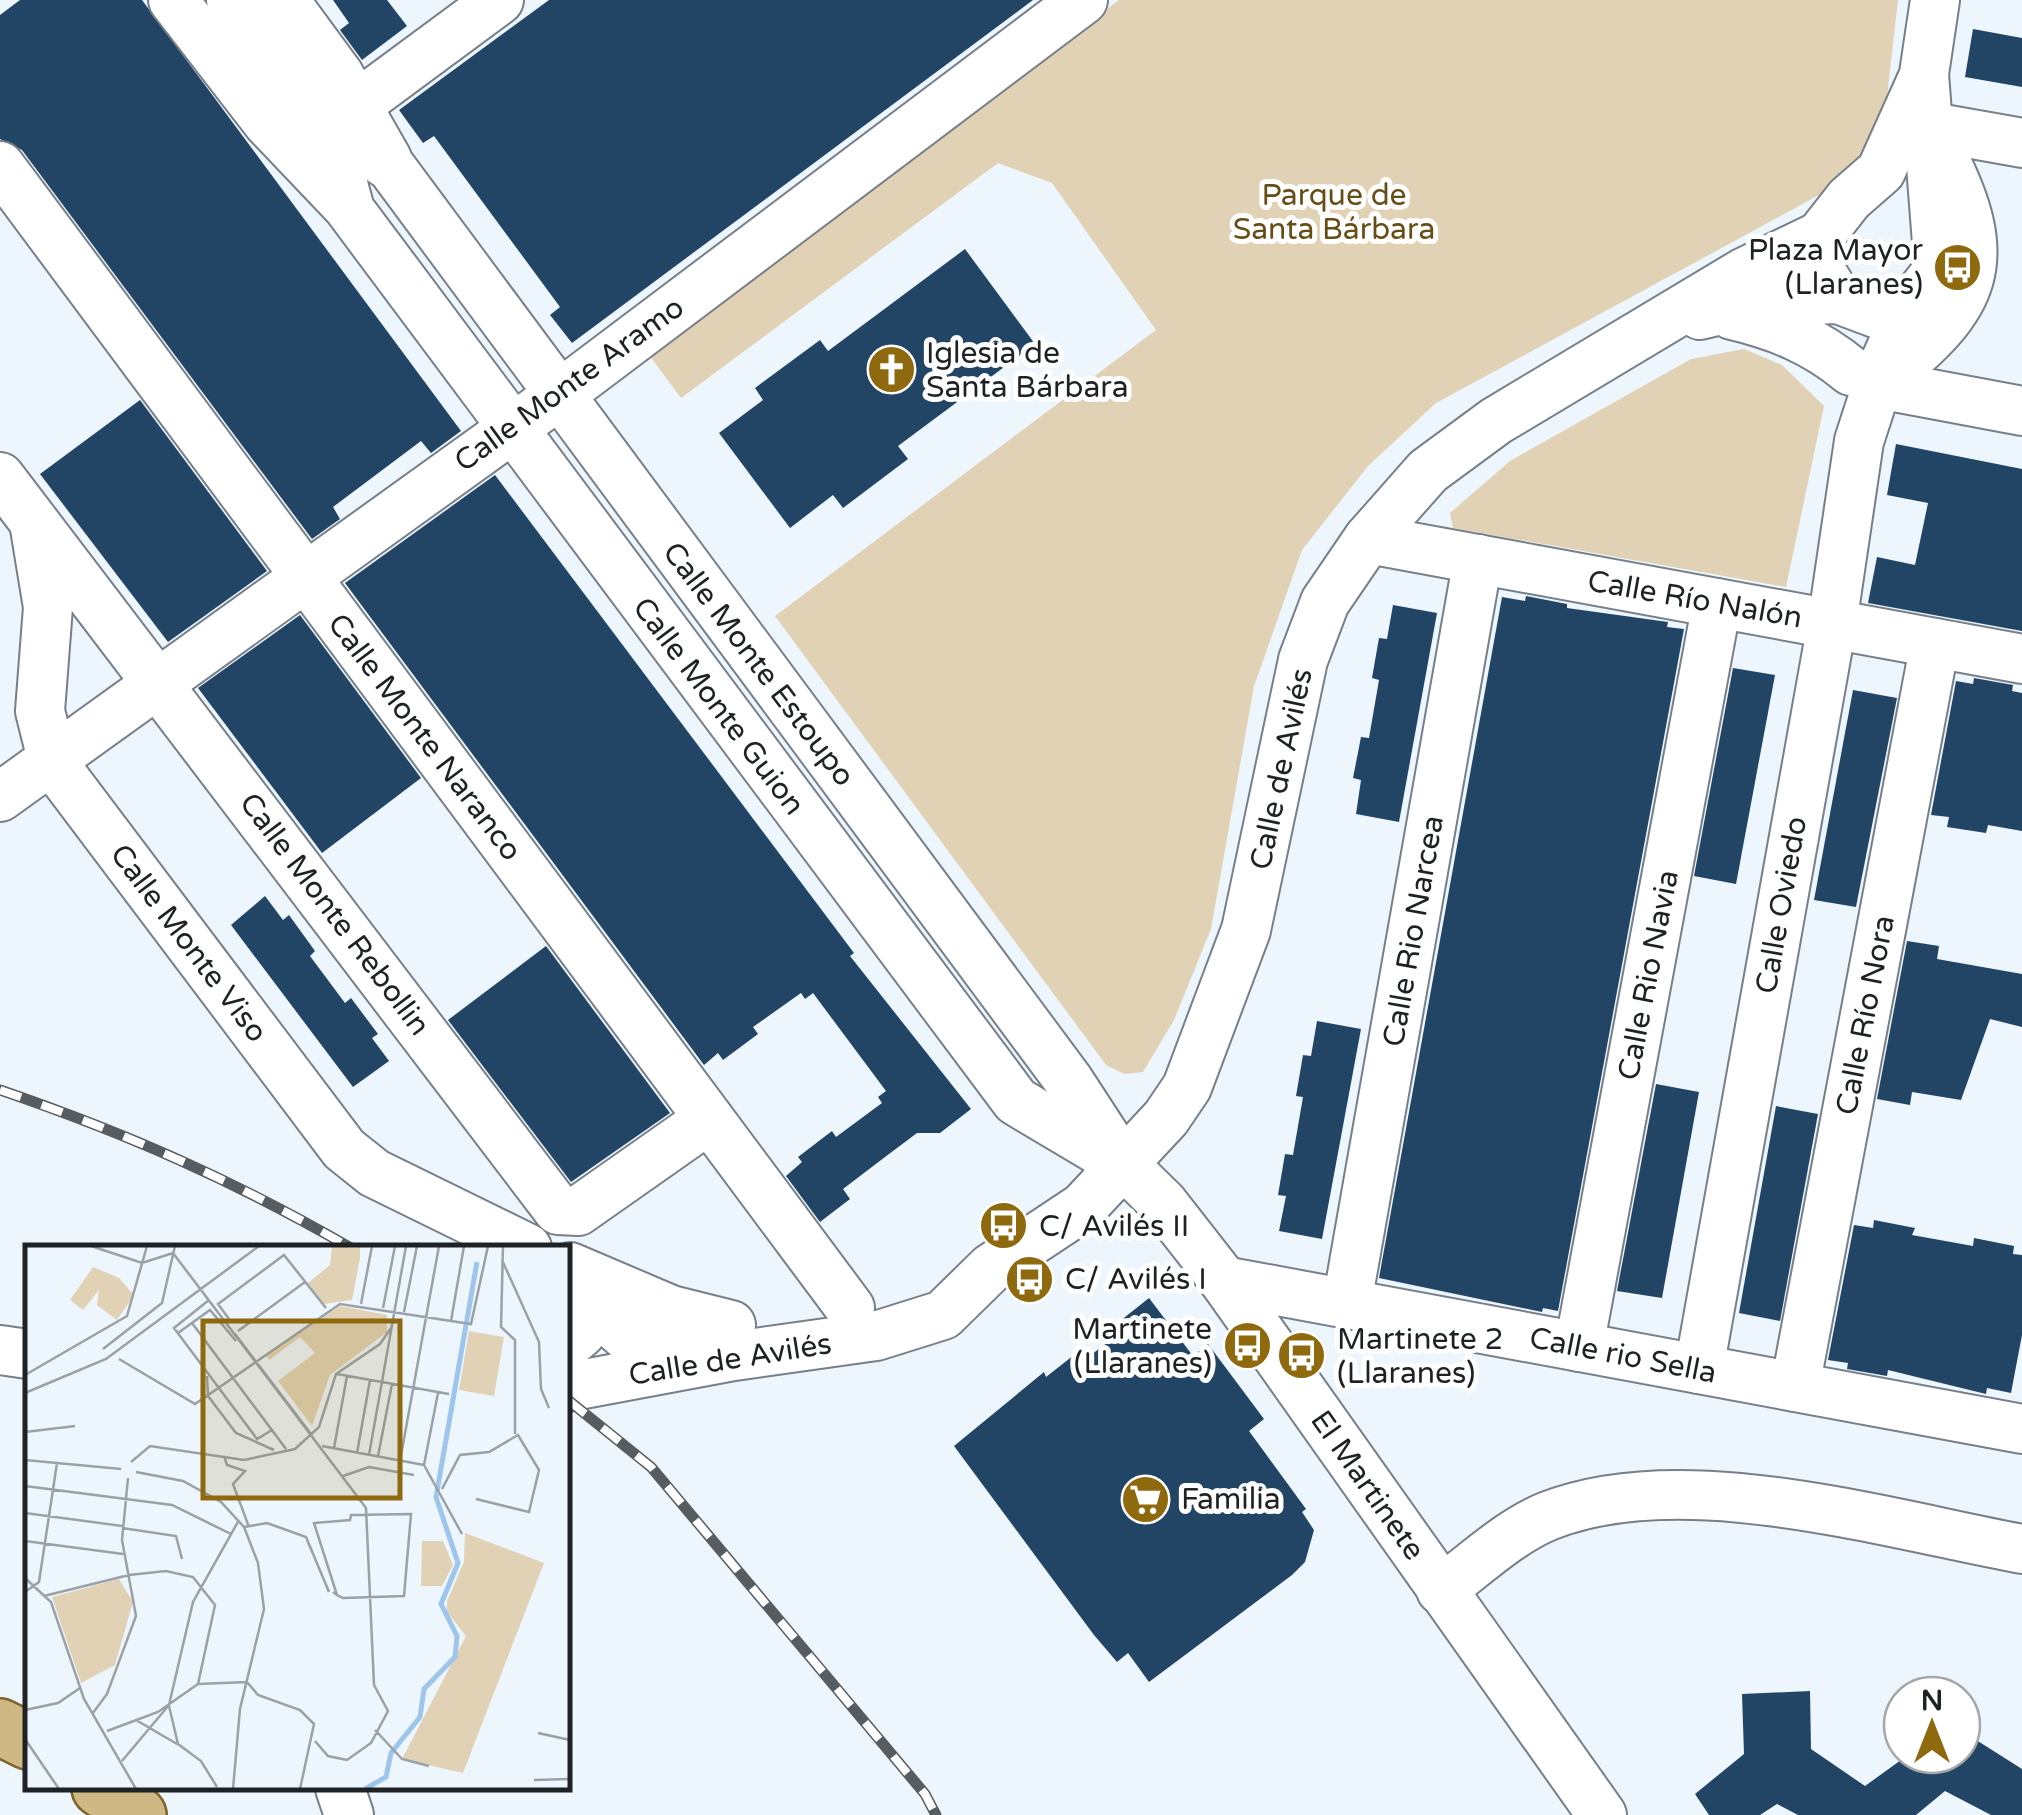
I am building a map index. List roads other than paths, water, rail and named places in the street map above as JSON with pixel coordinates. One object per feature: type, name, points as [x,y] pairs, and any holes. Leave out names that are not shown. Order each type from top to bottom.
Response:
[{"type":"main road","points":[[0,1727],[25,1740]]},
{"type":"main road","points":[[103,1790],[138,1815]]},
{"type":"street","name":"Calle Monte Guion","points":[[173,0],[268,124],[350,210],[1016,1101],[1123,1164]]},
{"type":"street","points":[[231,0],[342,114],[499,0]]},
{"type":"street","name":"Calle Monte Estoupo","points":[[284,0],[342,114],[391,167],[1069,1080],[1123,1164]]},
{"type":"street","name":"Calle Monte Aramo","points":[[0,798],[53,764],[305,576],[559,395],[1083,0]]},
{"type":"street","points":[[1924,74],[1881,171],[1849,198],[1820,236],[1820,270],[1843,302],[1878,314],[1910,306],[1940,269],[1924,74],[1935,0]]},
{"type":"street","name":"Calle Monte Guion","points":[[342,114],[350,210]]},
{"type":"street","points":[[1927,126],[2022,144]]},
{"type":"street","points":[[1864,377],[1925,347],[1960,307],[1973,267],[1972,226],[1956,181],[1927,126]]},
{"type":"street","name":"Calle Monte Naranco","points":[[0,166],[850,1308]]},
{"type":"street","points":[[1849,198],[1896,192],[1934,222]]},
{"type":"street","name":"Calle de Avilés","points":[[732,1340],[876,1336],[944,1314],[991,1268],[1084,1206],[1187,1088],[1246,930],[1303,660],[1324,602],[1368,539],[1428,471],[1482,431],[1742,273],[1820,236]]},
{"type":"street","name":"Calle de Avilés","points":[[1649,332],[1755,302],[1843,302]]},
{"type":"street","name":"Calle Oviedo","points":[[1699,1369],[1832,624],[1859,441],[1864,377],[1843,302]]},
{"type":"street","name":"Calle Oviedo","points":[[1864,377],[1910,306]]},
{"type":"street","points":[[1714,311],[1778,326],[1828,351],[1864,377],[2022,411]]},
{"type":"street","name":"Calle Monte Rebollin","points":[[0,477],[160,682],[558,1210],[578,1211],[709,1119]]},
{"type":"street","name":"Calle Monte Viso","points":[[34,525],[48,607],[40,711],[53,764],[344,1150],[374,1173],[522,1245]]},
{"type":"street","name":"Calle Río Nalón","points":[[1368,539],[2022,659]]},
{"type":"street","name":"Calle Rio Narcea","points":[[1347,1304],[1478,559]]},
{"type":"street","name":"Calle Rio Navia","points":[[1579,1347],[1717,603]]},
{"type":"street","name":"Calle Río Nora","points":[[1794,1386],[1935,643]]},
{"type":"street","name":"El Martinete","points":[[1123,1164],[1163,1204],[1224,1281],[1602,1815]]},
{"type":"street","name":"Calle de Avilés","points":[[570,1386],[991,1268]]},
{"type":"street","points":[[588,1278],[671,1310],[732,1340]]},
{"type":"street","points":[[588,1278],[633,1342]]},
{"type":"street","points":[[570,1342],[582,1333],[588,1278]]},
{"type":"street","name":"Calle rio Sella","points":[[1224,1281],[2022,1429]]},
{"type":"street","points":[[570,1386],[633,1342],[732,1340]]},
{"type":"street","name":"Calle de Avilés","points":[[570,1356],[633,1342]]},
{"type":"street","points":[[0,1350],[25,1354]]},
{"type":"street","points":[[1442,1590],[1548,1516],[1623,1497],[1702,1493],[2022,1549]]},
{"type":"street","points":[[341,1790],[349,1815]]},
{"type":"railway","points":[[0,1090],[179,1160],[345,1245]]},
{"type":"railway","points":[[570,1402],[651,1467],[925,1794],[936,1815]]},
{"type":"place","name":"Plaza Mayor (Llaranes)","points":[[1958,267]]},
{"type":"place","name":"Iglesia de Santa Bárbara","points":[[891,370]]},
{"type":"place","name":"C/ Avilés II","points":[[1004,1226]]},
{"type":"place","name":"C/ Avilés I","points":[[1030,1279]]},
{"type":"place","name":"Martinete (Llaranes)","points":[[1247,1346]]},
{"type":"place","name":"Martinete 2 (Llaranes)","points":[[1302,1356]]},
{"type":"place","name":"Familia","points":[[1146,1499]]},
{"type":"park label","name":"Parque de Santa Bárbara","points":[[1334,212]]}]
